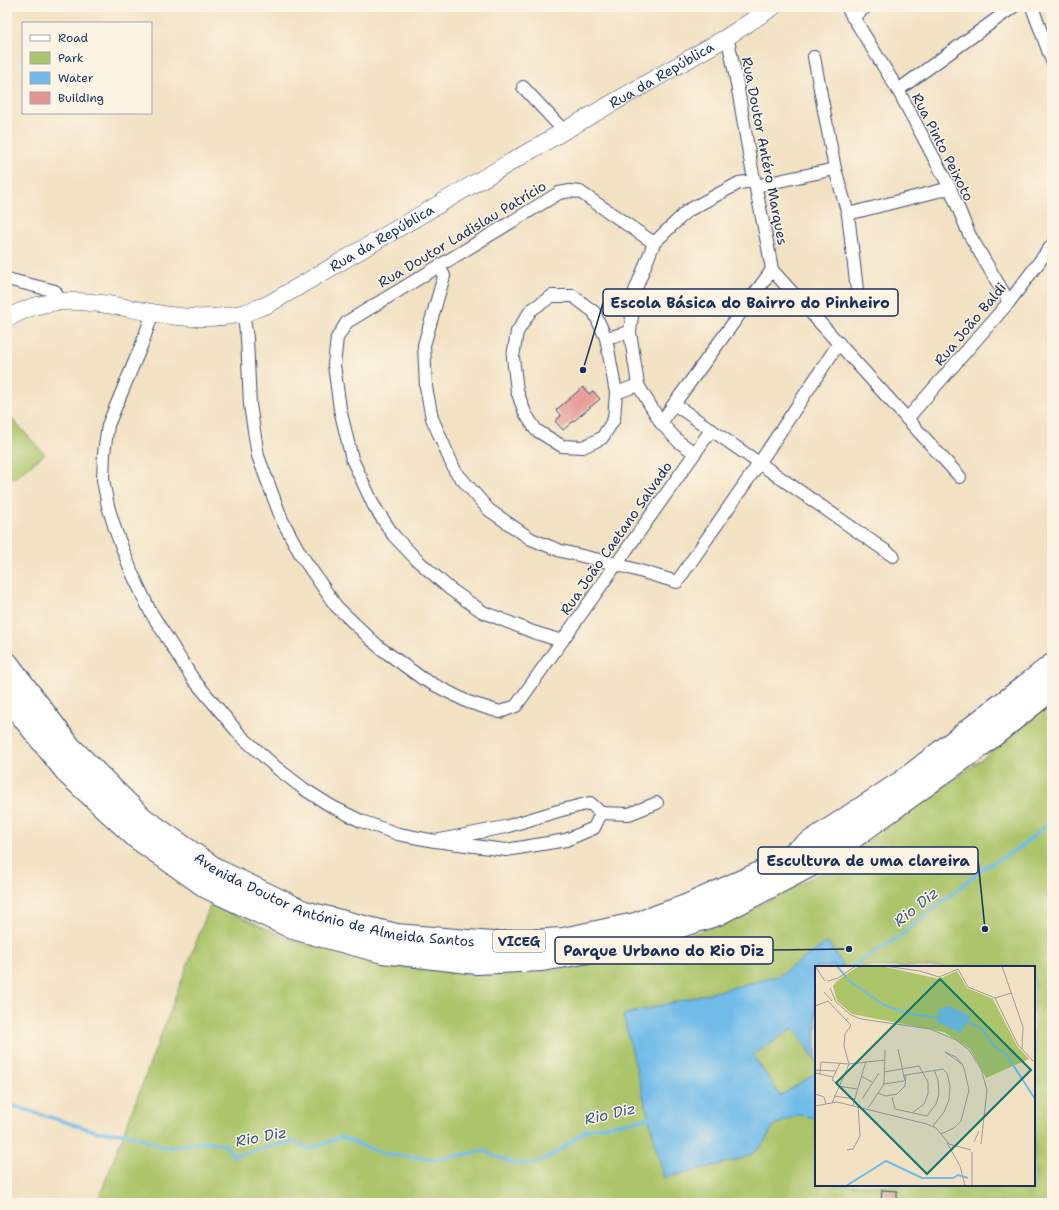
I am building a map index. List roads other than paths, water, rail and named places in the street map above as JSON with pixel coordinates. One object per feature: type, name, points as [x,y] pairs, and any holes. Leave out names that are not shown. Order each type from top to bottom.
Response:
[{"type":"highway","name":"Avenida Doutor António de Almeida Santos","points":[[7,663],[70,747],[114,791],[142,818],[218,871],[304,912],[396,935],[492,943],[563,939],[634,924],[688,905],[771,868],[903,781],[1052,665]]},
{"type":"highway","name":"Avenida Doutor António de Almeida Santos","points":[[7,697],[69,775],[137,838],[208,888],[301,930],[383,952],[476,963],[542,960],[613,948],[718,914],[823,859],[979,747],[1052,690]]},
{"type":"street","name":"Rua da República","points":[[7,319],[41,304],[60,302],[97,302],[174,316],[208,318],[243,313],[267,305],[564,131],[727,38],[773,7]]},
{"type":"street","points":[[849,12],[866,7]]},
{"type":"street","points":[[898,90],[1013,7]]},
{"type":"street","points":[[1034,8],[1052,60]]},
{"type":"street","name":"Rua Pinto Peixoto","points":[[849,12],[898,90],[950,188],[969,234],[1009,302]]},
{"type":"street","name":"Rua Doutor Antéro Marques","points":[[727,38],[733,62],[755,183],[768,241],[772,270]]},
{"type":"street","points":[[814,57],[835,169],[848,214],[859,307]]},
{"type":"street","points":[[523,87],[564,131]]},
{"type":"street","points":[[695,453],[679,442],[661,422],[638,385],[630,332],[636,292],[654,243],[687,212],[739,183],[755,183],[835,169]]},
{"type":"street","points":[[848,214],[950,188]]},
{"type":"street","name":"Rua Doutor Ladislau Patrício","points":[[562,641],[533,632],[483,612],[450,589],[417,560],[394,536],[374,506],[352,458],[340,409],[334,366],[337,338],[347,322],[559,193],[570,191],[580,192],[654,243]]},
{"type":"street","name":"Rua João Baldi","points":[[908,419],[1009,302],[1052,245]]},
{"type":"street","points":[[440,266],[444,276],[424,345],[426,387],[432,418],[455,471],[488,510],[531,539],[561,552],[616,564],[676,582],[760,462],[839,343]]},
{"type":"street","points":[[661,422],[772,270],[960,477]]},
{"type":"street","points":[[7,279],[55,291],[60,302]]},
{"type":"street","points":[[552,296],[573,296],[594,312],[606,338],[616,393],[614,419],[602,438],[584,447],[562,446],[536,430],[525,413],[516,391],[513,357],[518,332],[531,310],[552,296]]},
{"type":"street","points":[[153,312],[142,344],[108,425],[104,452],[104,480],[108,506],[116,532],[132,573],[150,611],[193,679],[241,736],[278,769],[304,789],[331,806],[361,821],[398,834],[435,841],[506,850],[566,840],[594,828],[601,813]]},
{"type":"street","name":"Rua João Caetano Salvado","points":[[243,313],[247,338],[250,405],[258,456],[282,520],[302,555],[336,606],[379,647],[423,679],[468,702],[500,712],[516,706],[711,430]]},
{"type":"street","points":[[606,338],[630,332]]},
{"type":"street","points":[[616,393],[638,385]]},
{"type":"street","points":[[674,404],[760,462],[893,556]]},
{"type":"street","points":[[435,841],[506,827],[558,810],[590,803],[601,813],[629,814],[656,803]]},
{"type":"water","points":[[828,942],[843,966],[815,966],[815,1060],[794,1028],[753,1055],[780,1096],[815,1074],[815,1118],[797,1115],[774,1126],[761,1147],[752,1154],[741,1159],[664,1178],[623,1015],[778,976]]},
{"type":"waterway","name":"Rio Diz","points":[[854,966],[899,937],[985,867],[1021,847],[1052,822]]},
{"type":"waterway","name":"Rio Diz","points":[[7,1104],[98,1132],[128,1133],[166,1148],[207,1141],[226,1145],[233,1156],[294,1142],[309,1149],[341,1137],[368,1148],[391,1155],[436,1159],[484,1151],[514,1164],[535,1164],[559,1151],[586,1130],[649,1118],[651,1116]]},
{"type":"place","name":"Escola Básica do Bairro do Pinheiro","points":[[583,370]]},
{"type":"place","name":"Escultura de uma clareira","points":[[985,929]]},
{"type":"place","name":"Parque Urbano do Rio Diz","points":[[849,949]]}]
